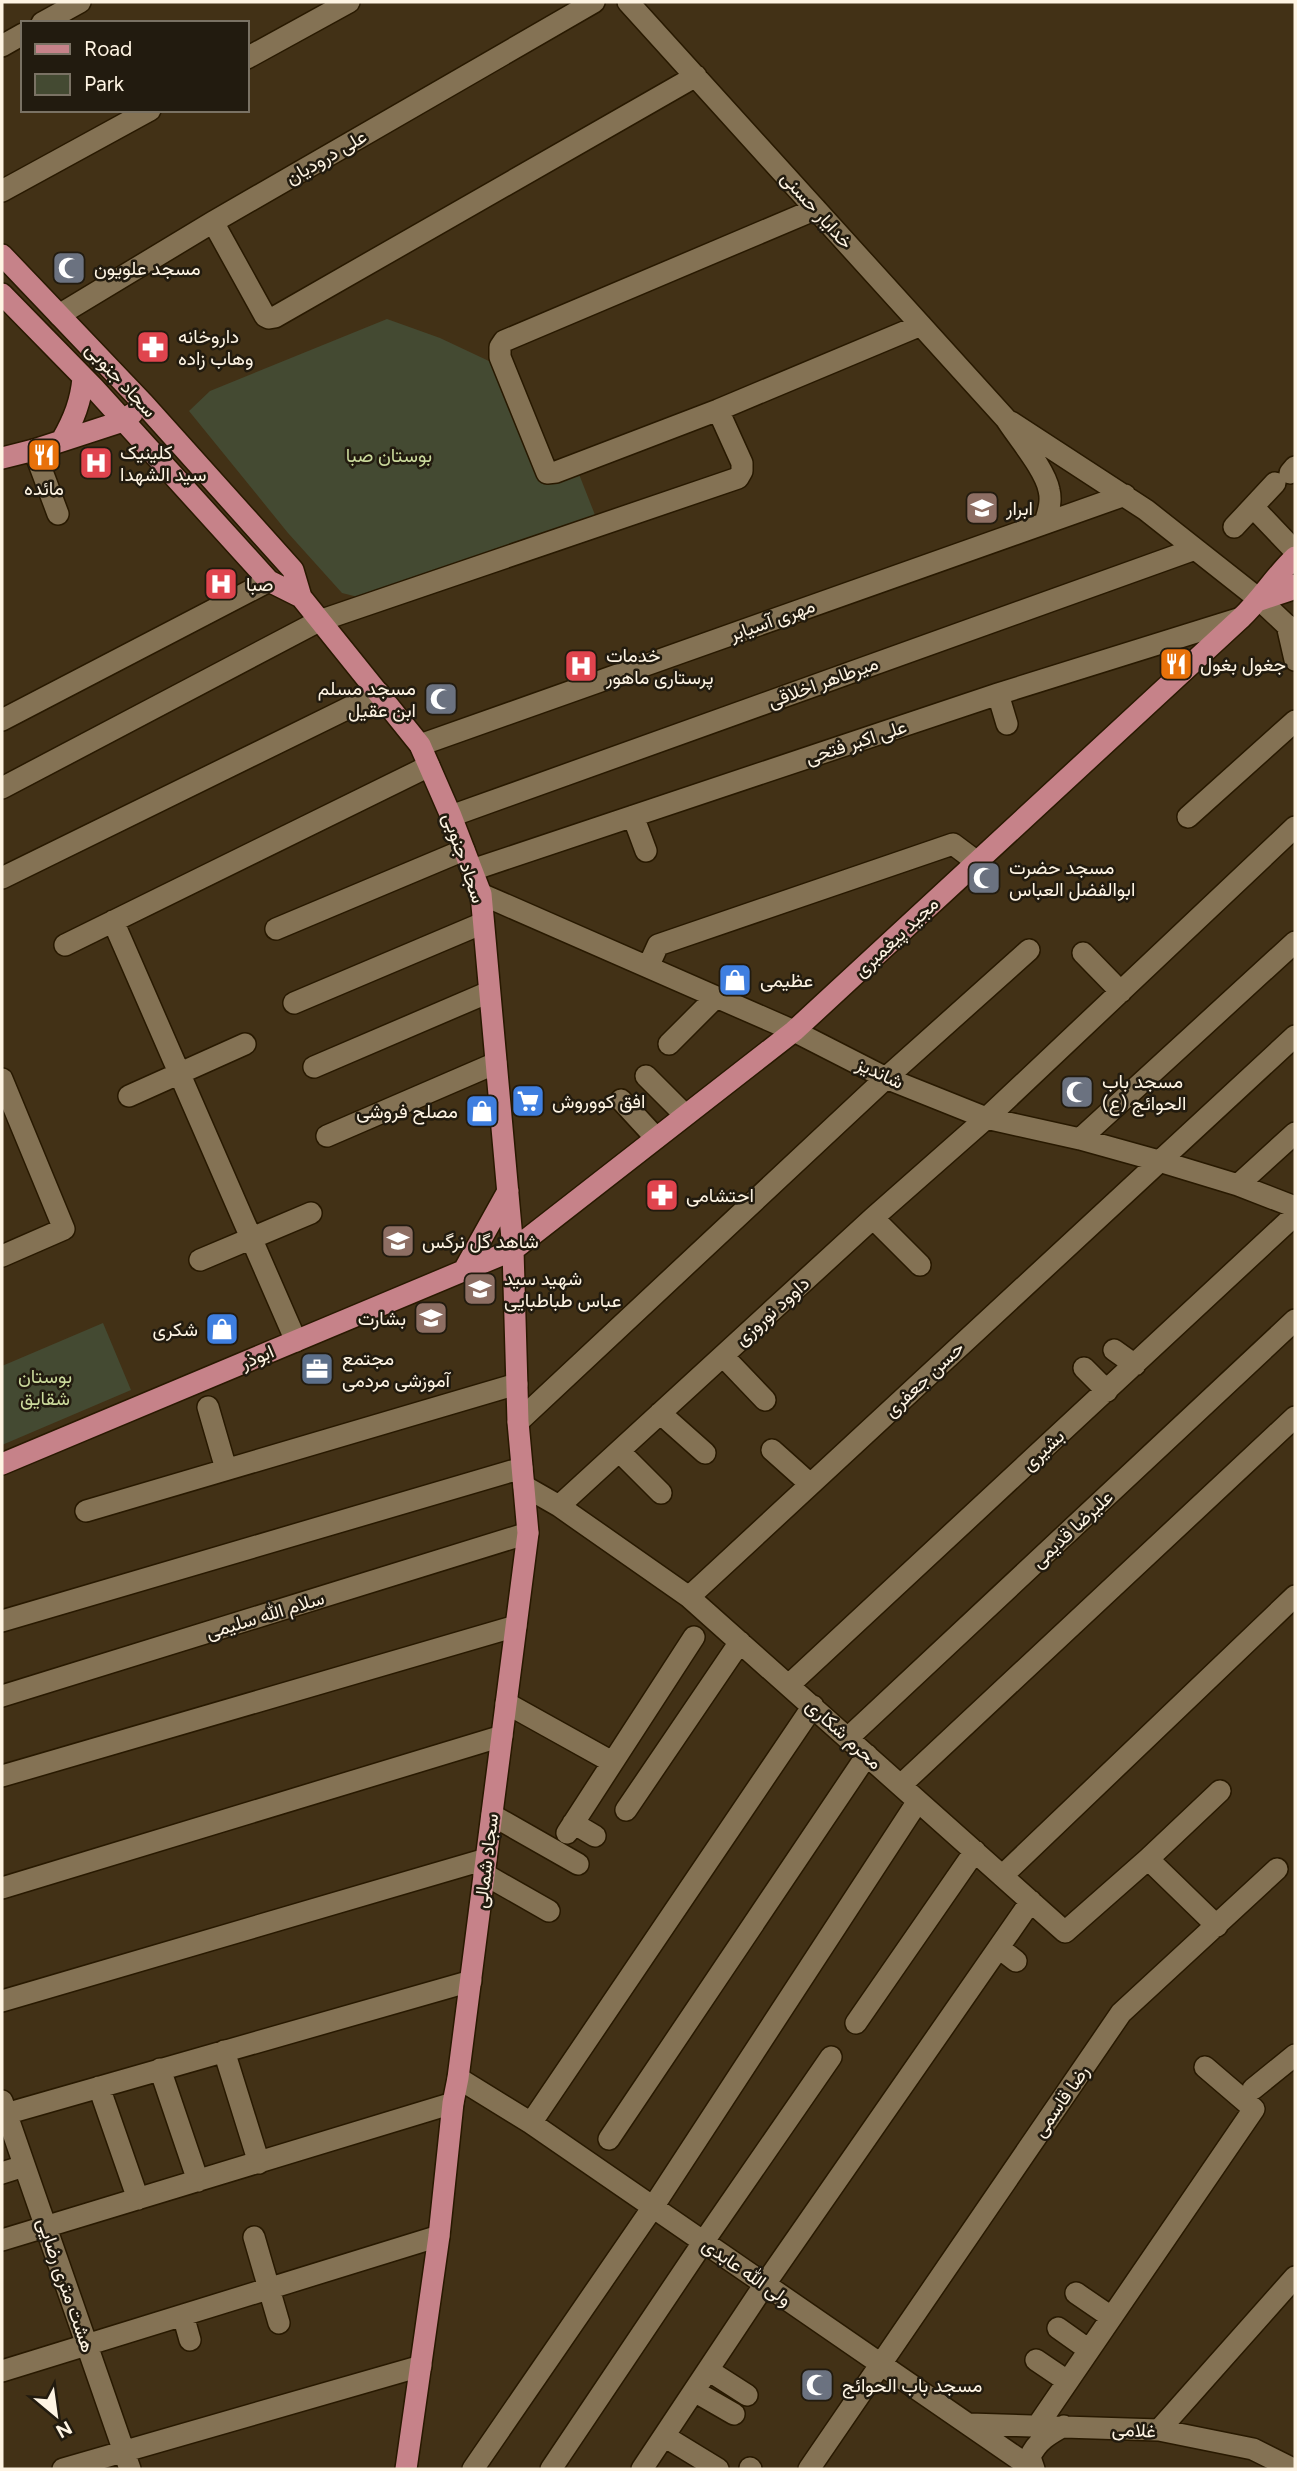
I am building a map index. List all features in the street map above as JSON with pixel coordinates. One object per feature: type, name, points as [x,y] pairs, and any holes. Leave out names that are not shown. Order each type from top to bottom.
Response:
[{"type":"main road","name":"سجاد جنوبی","points":[[2,255],[144,404],[293,570],[301,597],[419,745],[451,816],[481,894],[513,1250]]},
{"type":"main road","name":"سجاد جنوبی","points":[[4,299],[83,377],[269,581]]},
{"type":"main road","points":[[62,440],[81,400],[83,377]]},
{"type":"main road","points":[[2,458],[123,421],[144,404]]},
{"type":"main road","name":"مجید پیغمبری","points":[[513,1250],[794,1031],[1241,618],[1260,600],[1276,574],[1295,557]]},
{"type":"main road","points":[[269,581],[301,597]]},
{"type":"main road","name":"مجید پیغمبری","points":[[1260,600],[1290,590],[1295,585]]},
{"type":"main road","points":[[464,1270],[508,1191]]},
{"type":"main road","name":"سجاد شمالی","points":[[405,2469],[439,2236],[453,2103],[528,1533],[519,1422],[513,1250]]},
{"type":"main road","name":"ابوذر","points":[[2,1464],[513,1250]]},
{"type":"street","points":[[46,21],[80,2]]},
{"type":"street","points":[[248,57],[349,2]]},
{"type":"street","name":"علی درودیان","points":[[59,315],[213,222],[594,2]]},
{"type":"street","name":"خدایار حسنی","points":[[638,5],[696,76],[1006,419],[1041,471],[1049,489],[1051,504],[1045,523]]},
{"type":"street","points":[[2,46],[21,35]]},
{"type":"street","points":[[213,222],[265,316],[269,318],[287,311],[696,76]]},
{"type":"street","points":[[2,191],[146,112]]},
{"type":"street","points":[[817,209],[504,341],[500,347],[500,357],[547,473],[556,472],[718,410],[921,325]]},
{"type":"street","points":[[2,788],[319,621],[738,478],[742,463],[718,410]]},
{"type":"street","name":"خدایار حسنی","points":[[1006,419],[1125,495],[1260,600],[1291,629]]},
{"type":"street","points":[[34,450],[58,514]]},
{"type":"street","points":[[1234,527],[1287,474]]},
{"type":"street","name":"مهری آسیابر","points":[[419,745],[1125,495]]},
{"type":"street","points":[[1254,508],[1295,551]]},
{"type":"street","name":"میرطاهر اخلاقی","points":[[451,816],[1195,549]]},
{"type":"street","points":[[2,720],[269,581]]},
{"type":"street","name":"علی اکبر فتحی","points":[[472,870],[998,694],[1241,618]]},
{"type":"street","points":[[1291,629],[1295,660]]},
{"type":"street","points":[[2,878],[379,693]]},
{"type":"street","points":[[998,694],[1007,724]]},
{"type":"street","points":[[1188,817],[1295,721]]},
{"type":"street","points":[[65,945],[429,765]]},
{"type":"street","points":[[633,816],[646,851]]},
{"type":"street","name":"داوود نوروزی","points":[[559,1506],[986,1118],[1295,827]]},
{"type":"street","points":[[648,967],[658,945],[953,844],[977,862]]},
{"type":"street","points":[[275,929],[464,850]]},
{"type":"street","name":"شاندیز","points":[[481,894],[794,1031],[886,1078],[986,1118],[1080,1139],[1159,1161],[1238,1185],[1295,1207]]},
{"type":"street","points":[[113,921],[296,1340]]},
{"type":"street","points":[[294,1003],[483,923]]},
{"type":"street","points":[[1080,1139],[1295,942]]},
{"type":"street","points":[[519,1422],[886,1078],[1029,950]]},
{"type":"street","points":[[1083,953],[1121,992]]},
{"type":"street","points":[[314,1067],[489,992]]},
{"type":"street","points":[[669,1044],[716,997]]},
{"type":"street","name":"حسن جعفری","points":[[688,1597],[1295,1036]]},
{"type":"street","points":[[129,1096],[245,1044]]},
{"type":"street","points":[[327,1136],[496,1063]]},
{"type":"street","points":[[646,1076],[685,1115]]},
{"type":"street","points":[[2,1079],[64,1229],[2,1256]]},
{"type":"street","points":[[621,1100],[656,1138]]},
{"type":"street","points":[[1238,1185],[1295,1133]]},
{"type":"street","points":[[200,1259],[311,1213]]},
{"type":"street","name":"بشیری","points":[[789,1685],[1295,1215]]},
{"type":"street","points":[[873,1218],[920,1265]]},
{"type":"street","name":"علیرضا قدیمی","points":[[848,1738],[1295,1320]]},
{"type":"street","points":[[1114,1350],[1135,1365]]},
{"type":"street","points":[[723,1356],[765,1400]]},
{"type":"street","points":[[1084,1368],[1107,1391]]},
{"type":"street","points":[[86,1511],[517,1384]]},
{"type":"street","points":[[208,1407],[226,1469]]},
{"type":"street","points":[[660,1413],[705,1453]]},
{"type":"street","points":[[901,1785],[1295,1417]]},
{"type":"street","points":[[772,1450],[810,1484]]},
{"type":"street","points":[[619,1451],[661,1493]]},
{"type":"street","points":[[2,1621],[523,1477]]},
{"type":"street","name":"محرم شکاری","points":[[523,1477],[559,1506],[688,1597],[1065,1932],[1220,1791]]},
{"type":"street","name":"سلام الله سلیمی","points":[[2,1696],[528,1533]]},
{"type":"street","points":[[1002,1875],[1295,1596]]},
{"type":"street","points":[[2,1776],[516,1626]]},
{"type":"street","points":[[595,1836],[570,1828],[694,1637]]},
{"type":"street","points":[[626,1810],[740,1642]]},
{"type":"street","points":[[506,1703],[612,1762]]},
{"type":"street","points":[[531,2123],[813,1706]]},
{"type":"street","points":[[2,1888],[502,1736]]},
{"type":"street","points":[[609,2139],[867,1755]]},
{"type":"street","points":[[473,2469],[653,2207],[918,1801]]},
{"type":"street","points":[[492,1815],[578,1864]]},
{"type":"street","points":[[856,2023],[975,1851]]},
{"type":"street","points":[[1148,1859],[1217,1926]]},
{"type":"street","points":[[2,2001],[485,1867],[550,1911]]},
{"type":"street","name":"رضا قاسمی","points":[[809,2469],[1121,2013],[1277,1869]]},
{"type":"street","points":[[642,2469],[765,2284],[1007,1954],[1031,1901]]},
{"type":"street","points":[[3,2110],[99,2087],[471,1981]]},
{"type":"street","points":[[224,2051],[259,2163]]},
{"type":"street","points":[[1038,2425],[1254,2099],[1295,2054]]},
{"type":"street","points":[[551,2469],[831,2057]]},
{"type":"street","points":[[1205,2067],[1254,2099]]},
{"type":"street","points":[[160,2069],[198,2181]]},
{"type":"street","name":"ولی الله عابدی","points":[[458,2078],[531,2123],[704,2241],[969,2424],[1023,2466]]},
{"type":"street","points":[[99,2087],[138,2199]]},
{"type":"street","points":[[2,2240],[453,2103]]},
{"type":"street","name":"هشت متری رضایی","points":[[3,2110],[126,2460]]},
{"type":"street","points":[[2,2173],[24,2166]]},
{"type":"street","points":[[2,2371],[439,2236]]},
{"type":"street","points":[[254,2237],[279,2323]]},
{"type":"street","points":[[1159,2430],[1295,2277]]},
{"type":"street","points":[[1076,2293],[1111,2317]]},
{"type":"street","points":[[183,2315],[190,2340]]},
{"type":"street","points":[[1058,2328],[1089,2350]]},
{"type":"street","points":[[1036,2360],[1067,2381]]},
{"type":"street","points":[[63,2469],[126,2460],[421,2366]]},
{"type":"street","points":[[708,2370],[747,2395]]},
{"type":"street","points":[[694,2391],[734,2414]]},
{"type":"street","name":"غلامی","points":[[969,2424],[1159,2430],[1253,2449],[1293,2469]]},
{"type":"street","points":[[1023,2466],[1034,2448],[1046,2436],[1064,2426]]},
{"type":"street","points":[[664,2435],[718,2469]]},
{"type":"green space","name":"بوستان صبا","points":[[387,319],[440,338],[491,362],[540,469],[573,459],[597,520],[362,598],[342,593],[288,533],[189,411],[210,391]]},
{"type":"green space","name":"بوستان شقایق","points":[[103,1323],[131,1390],[2,1445],[2,1366]]},
{"type":"place","name":"مسجد علویون","points":[[69,268]]},
{"type":"place","name":"داروخانه وهاب زاده","points":[[153,347]]},
{"type":"place","name":"مائده","points":[[44,455]]},
{"type":"place","name":"کلینیک سید الشهدا","points":[[96,463]]},
{"type":"place","name":"ابرار","points":[[982,508]]},
{"type":"place","name":"صبا","points":[[221,584]]},
{"type":"place","name":"جغول بغول","points":[[1176,664]]},
{"type":"place","name":"خدمات پرستاری ماهور","points":[[581,666]]},
{"type":"place","name":"مسجد مسلم ابن عقیل","points":[[441,699]]},
{"type":"place","name":"مسجد حضرت ابوالفضل العباس","points":[[984,878]]},
{"type":"place","name":"عظیمی","points":[[735,980]]},
{"type":"place","name":"مسجد باب الحوائج (ع)","points":[[1077,1092]]},
{"type":"place","name":"افق کووروش","points":[[528,1101]]},
{"type":"place","name":"مصلح فروشی","points":[[482,1111]]},
{"type":"place","name":"احتشامی","points":[[662,1195]]},
{"type":"place","name":"شاهد گل نرگس","points":[[398,1241]]},
{"type":"place","name":"شهید سید عباس طباطبایی","points":[[480,1289]]},
{"type":"place","name":"بشارت","points":[[431,1318]]},
{"type":"place","name":"شکری","points":[[222,1329]]},
{"type":"place","name":"مجتمع آموزشی مردمی","points":[[317,1369]]},
{"type":"place","name":"مسجد باب الحوائج","points":[[817,2385]]}]
